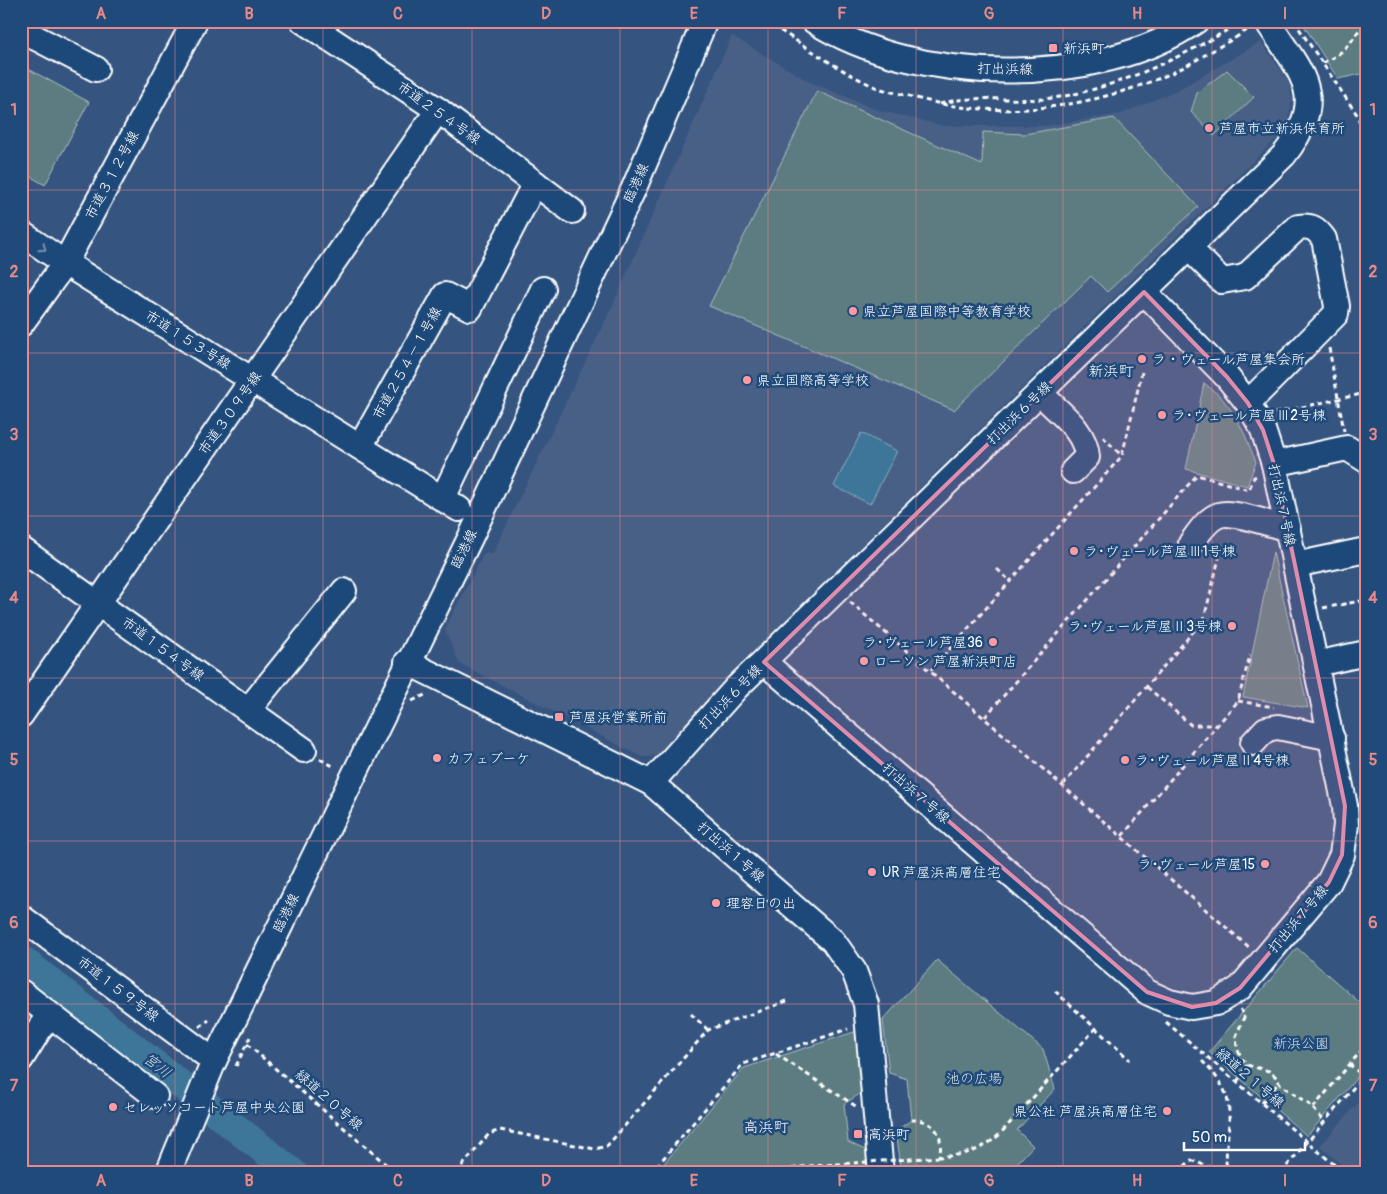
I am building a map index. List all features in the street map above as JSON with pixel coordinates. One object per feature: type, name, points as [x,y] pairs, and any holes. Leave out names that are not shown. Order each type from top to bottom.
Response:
[{"type":"street","name":"市道３１２号線","points":[[21,324],[65,263],[195,21]]},
{"type":"street","name":"市道２５４号線","points":[[303,21],[438,110],[572,212]]},
{"type":"street","name":"臨港線","points":[[168,1173],[212,1066],[475,527],[634,188],[705,21]]},
{"type":"street","name":"打出浜線","points":[[814,21],[855,42],[888,54],[922,63],[1007,72],[1045,70],[1130,52],[1181,32],[1196,21]]},
{"type":"street","name":"打出浜６号線","points":[[651,783],[736,688],[1284,155],[1306,123],[1309,99],[1305,80],[1267,21]]},
{"type":"street","points":[[21,30],[96,69]]},
{"type":"street","name":"市道３０９号線","points":[[21,715],[438,110]]},
{"type":"street","name":"市道２５４－１号線","points":[[360,447],[445,295],[470,308],[535,183]]},
{"type":"street","points":[[1189,248],[1222,281],[1245,277],[1298,227],[1309,226],[1318,230],[1324,239],[1337,306],[1336,314],[1325,325],[1258,409]]},
{"type":"street","name":"市道１５３号線","points":[[21,233],[65,263],[451,503],[543,289]]},
{"type":"street","name":"打出浜７号線","points":[[764,662],[1147,992],[1169,1002],[1192,1007],[1216,1003],[1240,988],[1329,882],[1356,828],[1345,806],[1288,529],[1268,469],[1258,409],[1144,292]]},
{"type":"street","points":[[1040,393],[1084,441],[1086,457],[1073,471]]},
{"type":"street","points":[[1268,469],[1356,454]]},
{"type":"street","points":[[1191,543],[1208,522],[1219,515],[1232,514],[1288,529]]},
{"type":"street","name":"市道１５４号線","points":[[21,549],[304,750]]},
{"type":"street","points":[[1295,566],[1366,550]]},
{"type":"street","points":[[248,710],[344,591]]},
{"type":"street","points":[[1316,664],[1366,653]]},
{"type":"street","name":"打出浜１号線","points":[[408,662],[651,783],[833,941],[854,971],[862,988],[868,1023],[881,1173]]},
{"type":"street","points":[[1253,743],[1266,730],[1278,728],[1332,738]]},
{"type":"street","name":"市道１５９号線","points":[[21,917],[212,1066]]},
{"type":"street","points":[[21,992],[155,1096]]},
{"type":"street","points":[[21,1059],[49,1014]]},
{"type":"path","points":[[1235,38],[1261,21]]},
{"type":"path","points":[[1302,21],[1295,23],[1358,116],[1366,150]]},
{"type":"path","points":[[1322,63],[1337,56],[1349,44],[1359,28],[1366,25]]},
{"type":"path","points":[[1325,325],[1337,398],[1356,454]]},
{"type":"path","points":[[931,670],[1122,456],[1142,372]]},
{"type":"path","points":[[1258,409],[1366,393]]},
{"type":"path","points":[[985,717],[1197,475],[1250,490],[1254,477],[1268,469]]},
{"type":"path","points":[[1063,785],[1204,619],[1219,558]]},
{"type":"path","points":[[997,569],[1010,581]]},
{"type":"path","points":[[845,598],[931,670],[1255,952]]},
{"type":"path","points":[[1305,612],[1366,600]]},
{"type":"path","points":[[1122,836],[1238,701],[1250,655]]},
{"type":"path","points":[[1147,687],[1191,725],[1217,725]]},
{"type":"path","points":[[1055,991],[1130,1060]]},
{"type":"path","points":[[1227,996],[1239,1006],[1244,1016],[1236,1036],[1237,1048],[1247,1065],[1269,1072],[1289,1092],[1313,1108],[1324,1122]]},
{"type":"path","points":[[456,1173],[490,1134],[500,1130],[595,1149],[607,1146],[708,1030],[787,1001]]},
{"type":"path","points":[[691,1014],[708,1030]]},
{"type":"path","name":"緑道２１号線","points":[[1163,1020],[1344,1173]]},
{"type":"path","points":[[651,1173],[743,1064],[868,1023]]},
{"type":"path","points":[[784,1173],[789,1169],[809,1166],[939,1157],[981,1150],[999,1135],[1095,1029]]},
{"type":"path","name":"緑道２０号線","points":[[247,1044],[396,1173]]},
{"type":"path","points":[[1313,1108],[1366,1045]]},
{"type":"path","points":[[776,1054],[876,1120]]},
{"type":"path","points":[[1202,1061],[1225,1092],[1229,1108],[1227,1173]]},
{"type":"path","points":[[1281,1173],[1364,1074],[1350,1064]]},
{"type":"path","points":[[1237,1082],[1247,1065]]},
{"type":"path","points":[[1262,1103],[1279,1082]]},
{"type":"path","points":[[911,1120],[922,1120],[931,1123],[938,1131],[941,1138],[939,1157]]},
{"type":"path","points":[[1179,1173],[1191,1160],[1209,1167],[1226,1166]]},
{"type":"path","points":[[830,1164],[831,1173]]},
{"type":"highlighted area","points":[[1144,292],[1227,377],[1248,403],[1263,430],[1274,464],[1345,806],[1342,855],[1329,882],[1240,988],[1216,1003],[1192,1007],[1147,992],[764,662]]},
{"type":"shaded area","points":[[732,36],[808,81],[877,110],[944,126],[1046,126],[1121,114],[1176,91],[1261,42],[1288,81],[1292,100],[1288,119],[1279,136],[733,671],[668,749],[655,756],[642,757],[459,663],[445,629],[485,552],[492,555],[613,305]]},
{"type":"shaded area","points":[[861,433],[897,451],[870,504],[834,486]]},
{"type":"shaded area","points":[[1366,1094],[1366,1173],[1351,1173],[1320,1146]]},
{"type":"green space","points":[[1301,21],[1366,21],[1366,73],[1338,79]]},
{"type":"green space","points":[[21,65],[89,102],[45,185],[21,171]]},
{"type":"green space","points":[[1227,70],[1254,97],[1214,136],[1191,112],[1197,93]]},
{"type":"green space","points":[[817,91],[982,165],[983,132],[1025,134],[1114,118],[1198,207],[1107,292],[1091,276],[954,410],[709,306]]},
{"type":"green space","points":[[1204,383],[1220,396],[1235,415],[1245,435],[1256,462],[1247,486],[1186,469]]},
{"type":"green space","points":[[1273,552],[1308,708],[1243,697]]},
{"type":"green space","name":"新浜公園","points":[[1297,948],[1366,1008],[1366,1067],[1307,1136],[1209,1052]]},
{"type":"green space","name":"池の広場","points":[[937,960],[1043,1049],[1055,1089],[1017,1130],[1033,1146],[1008,1173],[902,1173],[896,1131],[911,1120],[907,1079],[889,1073],[883,1020]]},
{"type":"green space","points":[[857,1031],[863,1092],[844,1104],[848,1142],[867,1151],[870,1173],[656,1173],[744,1068]]},
{"type":"waterway","name":"宮川","points":[[21,959],[293,1173]]},
{"type":"place","name":"新浜町","points":[[1053,48]]},
{"type":"place","name":"芦屋市立新浜保育所","points":[[1209,128]]},
{"type":"place","name":"県立芦屋国際中等教育学校","points":[[853,311]]},
{"type":"place","name":"ラ・ヴェール芦屋集会所","points":[[1142,359]]},
{"type":"place","name":"県立国際高等学校","points":[[747,380]]},
{"type":"place","name":"ラ･ヴェール芦屋Ⅲ2号棟","points":[[1162,415]]},
{"type":"place","name":"ラ･ヴェール芦屋Ⅲ1号棟","points":[[1074,551]]},
{"type":"place","name":"ラ･ヴェール芦屋Ⅱ3号棟","points":[[1232,626]]},
{"type":"place","name":"ラ･ヴェール芦屋36","points":[[993,642]]},
{"type":"place","name":"ローソン 芦屋新浜町店","points":[[864,661]]},
{"type":"place","name":"芦屋浜営業所前","points":[[559,717]]},
{"type":"place","name":"カフェブーケ","points":[[437,758]]},
{"type":"place","name":"ラ･ヴェール芦屋Ⅱ4号棟","points":[[1125,760]]},
{"type":"place","name":"ラ･ヴェール芦屋15","points":[[1265,864]]},
{"type":"place","name":"UR 芦屋浜高層住宅","points":[[872,872]]},
{"type":"place","name":"理容日の出","points":[[716,903]]},
{"type":"place","name":"セレッソコート芦屋中央公園","points":[[113,1107]]},
{"type":"place","name":"県公社 芦屋浜高層住宅","points":[[1167,1111]]},
{"type":"place","name":"高浜町","points":[[858,1134]]},
{"type":"district","name":"新浜町","points":[[1111,371]]},
{"type":"district","name":"高浜町","points":[[766,1127]]}]
